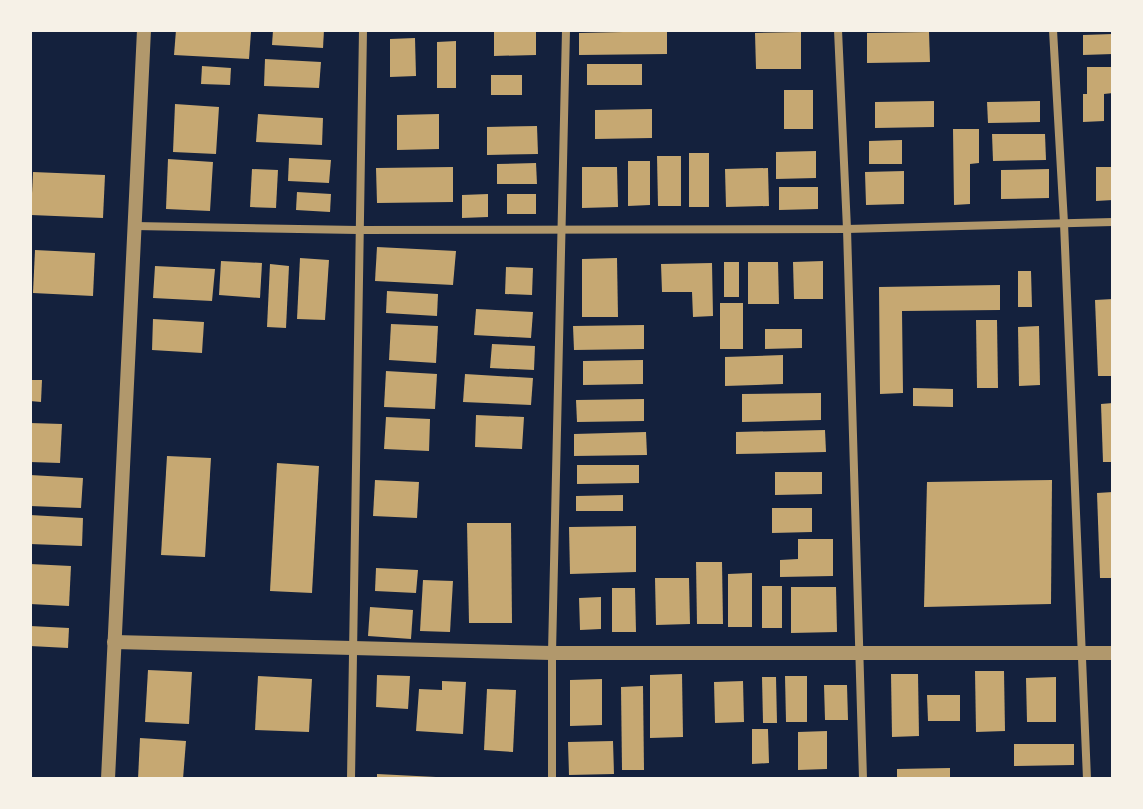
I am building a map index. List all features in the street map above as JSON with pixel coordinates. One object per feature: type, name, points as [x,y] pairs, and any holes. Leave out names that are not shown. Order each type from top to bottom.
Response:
[{"type":"street","points":[[108,779],[144,30]]},
{"type":"street","points":[[351,779],[363,30]]},
{"type":"street","points":[[552,779],[566,30]]},
{"type":"street","points":[[838,30],[863,779]]},
{"type":"street","points":[[1053,30],[1087,779]]},
{"type":"street","points":[[135,226],[358,230],[847,229],[1113,222]]},
{"type":"street","points":[[114,642],[552,653],[1113,653]]},
{"type":"building","points":[[176,30],[251,32],[249,59],[174,55]]},
{"type":"building","points":[[273,30],[324,30],[323,48],[272,45]]},
{"type":"building","points":[[536,31],[536,55],[494,56],[494,32]]},
{"type":"building","points":[[667,31],[667,54],[579,55],[579,33]]},
{"type":"building","points":[[801,32],[801,69],[756,69],[755,33]]},
{"type":"building","points":[[929,32],[930,62],[867,63],[867,33]]},
{"type":"building","points":[[1113,34],[1113,54],[1083,55],[1083,35]]},
{"type":"building","points":[[415,38],[416,76],[390,77],[390,39]]},
{"type":"building","points":[[456,41],[456,88],[437,88],[437,42]]},
{"type":"building","points":[[265,59],[321,62],[319,88],[264,86]]},
{"type":"building","points":[[587,64],[642,64],[642,85],[587,85]]},
{"type":"building","points":[[202,66],[231,68],[230,85],[201,84]]},
{"type":"building","points":[[1087,67],[1113,67],[1113,93],[1104,94],[1104,121],[1083,122]]},
{"type":"building","points":[[491,75],[522,75],[522,95],[491,95]]},
{"type":"building","points":[[784,90],[813,90],[813,129],[784,129]]},
{"type":"building","points":[[934,101],[934,127],[875,128],[875,102]]},
{"type":"building","points":[[1040,101],[1040,122],[988,123],[987,102]]},
{"type":"building","points":[[175,104],[219,107],[216,154],[173,152]]},
{"type":"building","points":[[652,109],[652,138],[595,139],[595,110]]},
{"type":"building","points":[[258,114],[323,118],[322,145],[256,142]]},
{"type":"building","points":[[439,114],[439,149],[397,150],[397,115]]},
{"type":"building","points":[[537,126],[538,154],[487,155],[487,127]]},
{"type":"building","points":[[953,129],[979,129],[979,163],[970,164],[970,204],[954,205]]},
{"type":"building","points":[[992,134],[1045,134],[1046,160],[993,161]]},
{"type":"building","points":[[902,140],[902,164],[869,164],[869,141]]},
{"type":"building","points":[[816,151],[816,178],[776,179],[776,152]]},
{"type":"building","points":[[689,153],[709,153],[709,207],[689,207]]},
{"type":"building","points":[[657,156],[681,156],[681,206],[658,206]]},
{"type":"building","points":[[289,158],[331,160],[329,183],[288,181]]},
{"type":"building","points":[[168,159],[213,162],[210,211],[166,209]]},
{"type":"building","points":[[628,161],[650,161],[650,205],[628,206]]},
{"type":"building","points":[[536,163],[537,184],[497,184],[497,164]]},
{"type":"building","points":[[453,167],[453,202],[377,203],[376,168]]},
{"type":"building","points":[[582,167],[617,167],[618,207],[582,208]]},
{"type":"building","points":[[1096,167],[1113,167],[1113,200],[1096,201]]},
{"type":"building","points":[[768,168],[769,206],[726,207],[725,169]]},
{"type":"building","points":[[252,169],[278,170],[276,208],[250,207]]},
{"type":"building","points":[[1049,169],[1049,198],[1001,199],[1001,170]]},
{"type":"building","points":[[904,171],[904,204],[866,205],[865,172]]},
{"type":"building","points":[[33,172],[105,175],[103,218],[31,215]]},
{"type":"building","points":[[779,187],[818,187],[818,209],[779,210]]},
{"type":"building","points":[[297,192],[331,194],[330,212],[296,210]]},
{"type":"building","points":[[488,194],[488,217],[462,218],[462,195]]},
{"type":"building","points":[[507,194],[536,194],[536,214],[507,214]]},
{"type":"building","points":[[377,247],[456,251],[453,285],[375,281]]},
{"type":"building","points":[[35,250],[95,253],[93,296],[33,293]]},
{"type":"building","points":[[300,258],[329,260],[325,320],[297,319]]},
{"type":"building","points":[[617,258],[618,317],[582,317],[582,259]]},
{"type":"building","points":[[221,261],[262,263],[260,298],[219,295]]},
{"type":"building","points":[[823,261],[823,299],[794,299],[793,262]]},
{"type":"building","points":[[724,262],[739,262],[739,297],[724,297]]},
{"type":"building","points":[[748,262],[778,262],[779,304],[748,304]]},
{"type":"building","points":[[712,263],[713,316],[693,317],[692,292],[662,292],[661,264]]},
{"type":"building","points":[[270,264],[289,266],[286,328],[267,327]]},
{"type":"building","points":[[155,266],[215,269],[212,301],[153,298]]},
{"type":"building","points":[[506,267],[533,268],[532,295],[505,294]]},
{"type":"building","points":[[1018,271],[1031,271],[1032,307],[1018,307]]},
{"type":"building","points":[[1000,285],[1000,310],[902,311],[903,393],[880,394],[879,287]]},
{"type":"building","points":[[387,291],[438,294],[437,316],[386,313]]},
{"type":"building","points":[[1113,299],[1113,376],[1098,376],[1095,300]]},
{"type":"building","points":[[720,303],[743,303],[743,349],[720,349]]},
{"type":"building","points":[[476,309],[533,312],[531,338],[474,335]]},
{"type":"building","points":[[153,319],[204,322],[202,353],[152,350]]},
{"type":"building","points":[[976,320],[997,320],[998,388],[977,388]]},
{"type":"building","points":[[391,324],[438,326],[436,363],[389,360]]},
{"type":"building","points":[[644,325],[644,349],[574,350],[573,326]]},
{"type":"building","points":[[1039,326],[1040,385],[1019,386],[1018,327]]},
{"type":"building","points":[[765,329],[802,329],[802,348],[765,349]]},
{"type":"building","points":[[492,344],[535,346],[534,370],[490,368]]},
{"type":"building","points":[[783,355],[783,384],[725,386],[725,357]]},
{"type":"building","points":[[643,360],[643,384],[583,385],[583,361]]},
{"type":"building","points":[[386,371],[437,374],[435,409],[384,407]]},
{"type":"building","points":[[465,374],[533,378],[531,405],[463,402]]},
{"type":"building","points":[[30,380],[42,380],[41,402],[30,401]]},
{"type":"building","points":[[913,388],[953,389],[953,407],[913,406]]},
{"type":"building","points":[[821,393],[821,420],[742,422],[742,394]]},
{"type":"building","points":[[644,399],[644,421],[577,422],[576,400]]},
{"type":"building","points":[[1113,403],[1113,462],[1103,462],[1101,404]]},
{"type":"building","points":[[476,415],[524,417],[522,449],[475,447]]},
{"type":"building","points":[[386,417],[430,419],[429,451],[384,449]]},
{"type":"building","points":[[30,423],[62,424],[60,463],[30,462]]},
{"type":"building","points":[[825,430],[826,452],[736,454],[736,432]]},
{"type":"building","points":[[646,432],[647,455],[574,456],[574,434]]},
{"type":"building","points":[[167,456],[211,458],[205,557],[161,555]]},
{"type":"building","points":[[277,463],[319,466],[312,593],[270,591]]},
{"type":"building","points":[[577,465],[639,465],[639,483],[577,484]]},
{"type":"building","points":[[775,472],[822,472],[822,494],[775,495]]},
{"type":"building","points":[[30,475],[83,478],[81,508],[30,506]]},
{"type":"building","points":[[375,480],[419,482],[417,518],[373,516]]},
{"type":"building","points":[[1052,480],[1051,604],[924,607],[927,482]]},
{"type":"building","points":[[1113,492],[1113,578],[1100,578],[1097,493]]},
{"type":"building","points":[[623,495],[623,511],[576,511],[576,496]]},
{"type":"building","points":[[772,508],[812,508],[812,532],[772,533]]},
{"type":"building","points":[[30,515],[83,518],[82,546],[30,544]]},
{"type":"building","points":[[467,523],[511,523],[512,623],[469,623]]},
{"type":"building","points":[[636,526],[636,572],[570,574],[569,527]]},
{"type":"building","points":[[798,539],[833,539],[833,576],[780,577],[780,560],[798,559]]},
{"type":"building","points":[[696,562],[722,562],[723,624],[697,624]]},
{"type":"building","points":[[30,564],[71,566],[69,606],[30,604]]},
{"type":"building","points":[[376,568],[418,570],[416,593],[375,591]]},
{"type":"building","points":[[752,573],[752,627],[728,627],[728,574]]},
{"type":"building","points":[[655,578],[689,578],[690,624],[656,625]]},
{"type":"building","points":[[423,580],[453,581],[450,632],[420,631]]},
{"type":"building","points":[[762,586],[782,586],[782,628],[762,628]]},
{"type":"building","points":[[791,587],[836,587],[837,632],[791,633]]},
{"type":"building","points":[[612,588],[635,588],[636,632],[612,632]]},
{"type":"building","points":[[601,597],[601,629],[580,630],[579,598]]},
{"type":"building","points":[[370,607],[413,610],[411,639],[368,636]]},
{"type":"building","points":[[30,626],[69,628],[68,648],[30,646]]},
{"type":"building","points":[[148,670],[192,672],[189,724],[145,722]]},
{"type":"building","points":[[975,671],[1004,671],[1005,731],[976,732]]},
{"type":"building","points":[[682,674],[683,737],[650,738],[650,675]]},
{"type":"building","points":[[891,674],[918,674],[919,736],[892,737]]},
{"type":"building","points":[[377,675],[410,676],[408,709],[376,707]]},
{"type":"building","points":[[258,676],[312,679],[309,732],[255,730]]},
{"type":"building","points":[[785,676],[807,676],[807,722],[786,722]]},
{"type":"building","points":[[762,677],[776,677],[777,723],[763,723]]},
{"type":"building","points":[[1056,677],[1056,722],[1027,722],[1026,678]]},
{"type":"building","points":[[602,679],[602,725],[570,726],[570,680]]},
{"type":"building","points":[[442,681],[466,682],[463,734],[416,731],[419,689],[442,690]]},
{"type":"building","points":[[743,681],[744,722],[715,723],[714,682]]},
{"type":"building","points":[[824,685],[847,685],[848,720],[825,720]]},
{"type":"building","points":[[643,686],[644,770],[622,770],[621,687]]},
{"type":"building","points":[[487,689],[516,690],[513,752],[484,750]]},
{"type":"building","points":[[927,695],[960,695],[960,721],[928,721]]},
{"type":"building","points":[[752,729],[768,729],[769,763],[752,764]]},
{"type":"building","points":[[827,731],[827,769],[798,770],[798,732]]},
{"type":"building","points":[[140,738],[186,741],[183,779],[138,779]]},
{"type":"building","points":[[613,741],[614,774],[569,775],[568,742]]},
{"type":"building","points":[[1014,744],[1074,744],[1074,765],[1014,766]]},
{"type":"building","points":[[950,768],[950,779],[897,779],[897,769]]},
{"type":"building","points":[[377,774],[436,777],[436,779],[377,779]]}]
